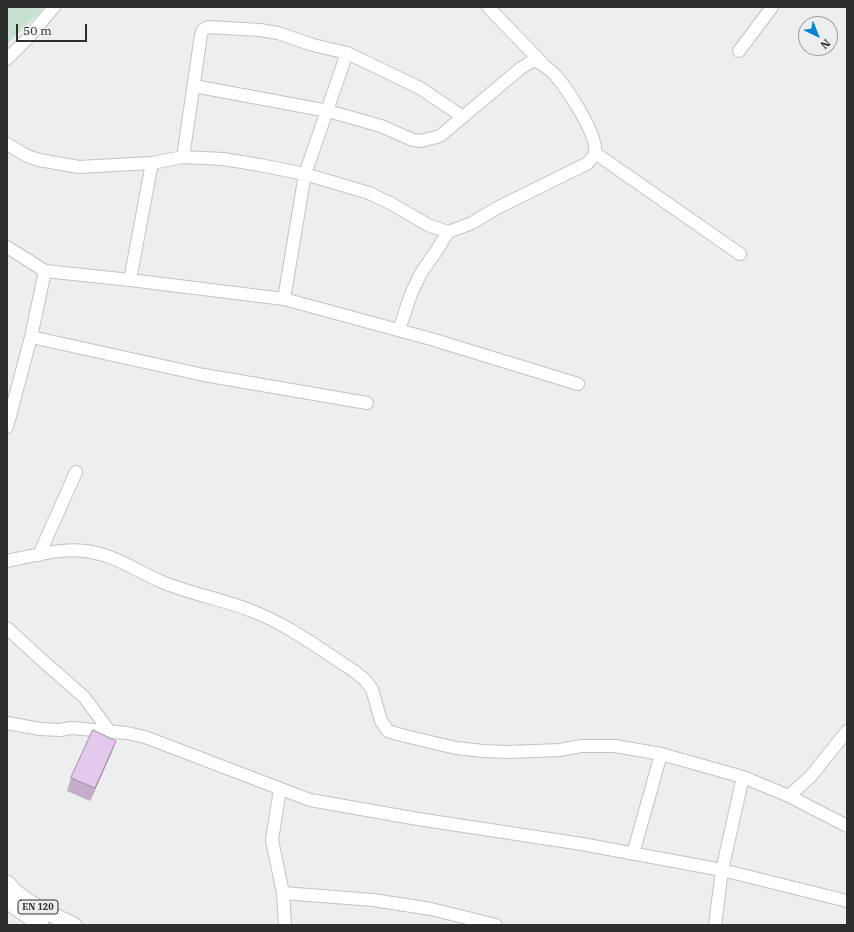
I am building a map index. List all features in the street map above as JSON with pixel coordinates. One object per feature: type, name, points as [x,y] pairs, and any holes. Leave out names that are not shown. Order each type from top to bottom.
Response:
[{"type":"main road","name":"EN 120","points":[[7,883],[26,899],[44,911],[74,925]]},
{"type":"main road","name":"EN 120","points":[[7,901],[41,925]]},
{"type":"street","points":[[7,59],[27,39],[54,7]]},
{"type":"street","points":[[399,330],[411,294],[421,272],[448,232],[472,223],[497,208],[588,163],[595,153],[593,134],[581,112],[556,76],[488,7]]},
{"type":"street","points":[[738,51],[772,7]]},
{"type":"street","points":[[183,157],[201,35],[203,30],[208,26],[278,33],[313,45],[347,53],[420,88],[463,117]]},
{"type":"street","points":[[284,300],[305,174],[347,53]]},
{"type":"street","points":[[194,86],[328,111],[381,126],[413,140],[421,141],[431,140],[440,136],[521,68],[534,60],[545,65]]},
{"type":"street","points":[[7,144],[27,156],[39,160],[79,167],[152,163],[183,157],[223,159],[260,165],[305,174],[368,193],[392,204],[428,225],[448,232]]},
{"type":"street","points":[[595,153],[740,254]]},
{"type":"street","points":[[130,280],[152,163]]},
{"type":"street","points":[[7,247],[45,271],[130,280],[284,300],[399,330],[578,384]]},
{"type":"street","points":[[7,427],[31,337],[45,271]]},
{"type":"street","points":[[31,337],[204,375],[367,403]]},
{"type":"street","points":[[39,555],[76,472]]},
{"type":"street","points":[[7,561],[65,551],[85,551],[112,558],[161,581],[254,611],[288,628],[364,679],[372,689],[381,721],[388,731],[456,748],[483,751],[509,752],[560,750],[580,746],[616,746],[661,754],[743,777],[789,796],[847,826]]},
{"type":"street","points":[[7,628],[42,661],[84,697],[110,732]]},
{"type":"street","points":[[7,723],[40,729],[60,730],[72,728],[127,733],[145,737],[201,757],[310,800],[418,819],[536,836],[722,870],[847,901]]},
{"type":"street","points":[[789,796],[811,776],[847,731]]},
{"type":"street","points":[[633,854],[661,754]]},
{"type":"street","points":[[715,925],[722,870],[743,777]]},
{"type":"street","points":[[280,789],[272,840],[283,893],[285,925]]},
{"type":"street","points":[[283,893],[373,900],[431,909],[496,925]]},
{"type":"green space","points":[[7,7],[43,7],[40,12],[7,44]]},
{"type":"building","points":[[93,730],[116,741],[95,788],[71,778]]}]
